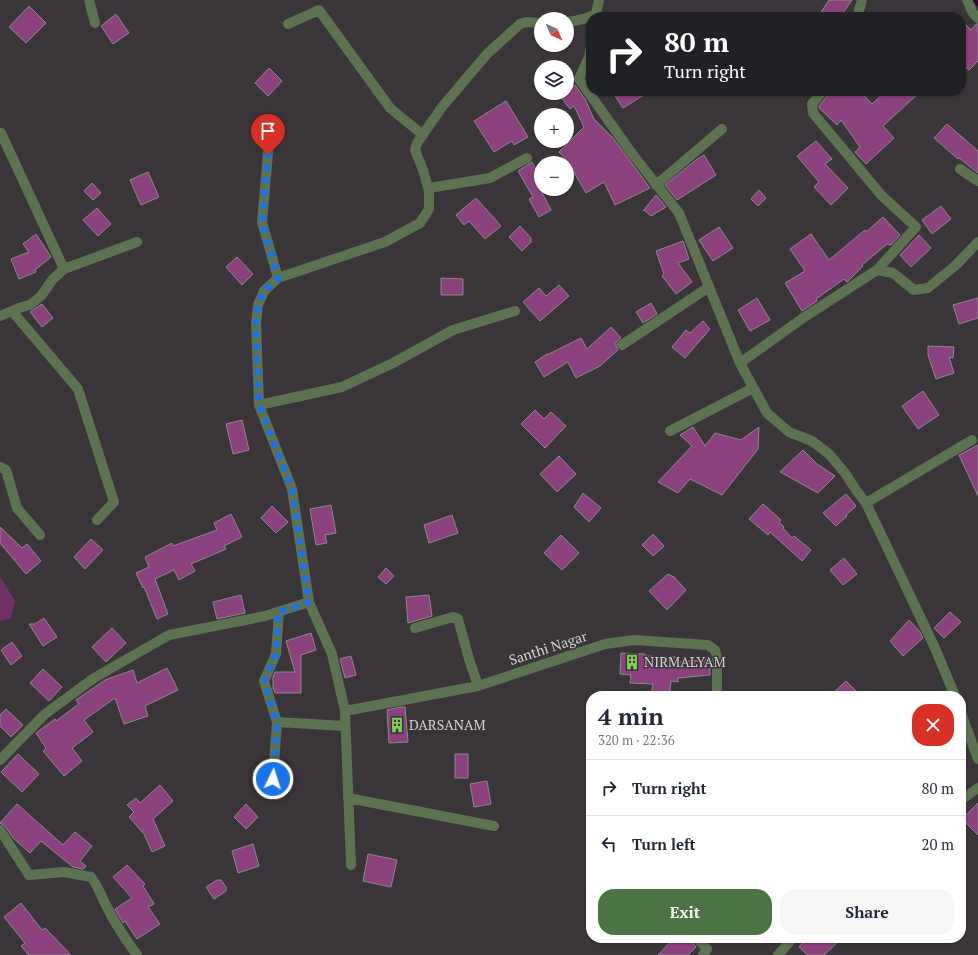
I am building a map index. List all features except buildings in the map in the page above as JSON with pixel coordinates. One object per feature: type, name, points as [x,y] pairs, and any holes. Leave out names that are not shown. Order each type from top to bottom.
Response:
[{"type":"street","points":[[89,0],[95,23]]},
{"type":"street","points":[[596,12],[598,0]]},
{"type":"street","points":[[858,12],[862,0]]},
{"type":"street","points":[[967,0],[977,13]]},
{"type":"street","points":[[288,24],[319,10],[390,108],[423,135]]},
{"type":"street","points":[[574,21],[586,18]]},
{"type":"street","points":[[351,865],[345,710],[332,654],[309,602],[292,489],[259,405],[256,324],[258,305],[264,291],[278,278],[386,242],[420,223],[429,209],[429,188],[415,150],[417,143],[442,107],[487,54],[520,24],[526,22],[534,23]]},
{"type":"street","points":[[586,65],[579,79],[586,89]]},
{"type":"street","points":[[591,96],[633,155],[679,213],[740,363],[767,413],[789,432],[812,441],[829,454],[845,473],[866,503],[935,648],[953,691]]},
{"type":"street","points":[[740,363],[803,318],[877,270],[916,227],[882,196],[813,113],[812,104],[819,96]]},
{"type":"street","points":[[656,184],[722,129]]},
{"type":"street","points":[[1,133],[64,268]]},
{"type":"street","points":[[269,142],[262,222],[278,278]]},
{"type":"street","points":[[429,188],[490,178],[527,158]]},
{"type":"street","points":[[960,170],[978,181]]},
{"type":"street","points":[[0,316],[30,305],[41,296],[52,279],[64,268],[137,242]]},
{"type":"street","points":[[877,270],[893,273],[914,290],[928,288],[956,265],[978,242]]},
{"type":"street","points":[[622,345],[709,287]]},
{"type":"street","points":[[12,311],[78,389],[114,502],[97,520]]},
{"type":"street","points":[[259,405],[342,387],[393,363],[453,330],[515,311]]},
{"type":"street","points":[[670,431],[753,388]]},
{"type":"street","points":[[866,503],[972,440]]},
{"type":"street","points":[[0,467],[6,470],[17,508],[40,535]]},
{"type":"street","points":[[0,760],[45,714],[94,678],[169,635],[265,616],[309,602]]},
{"type":"street","points":[[272,793],[277,722],[264,681],[276,654],[278,612]]},
{"type":"street","points":[[415,628],[452,617],[458,619],[478,686]]},
{"type":"street","name":"Santhi Nagar","points":[[345,710],[478,686],[605,644],[634,640],[708,645],[715,650],[717,657],[717,691]]},
{"type":"street","points":[[277,722],[345,726]]},
{"type":"street","points":[[966,727],[978,759]]},
{"type":"street","points":[[966,796],[978,788]]},
{"type":"street","points":[[348,798],[494,826]]},
{"type":"street","points":[[0,830],[29,876],[64,872],[91,877],[98,886],[106,907],[137,955]]},
{"type":"street","points":[[702,943],[707,949],[703,955]]},
{"type":"street","points":[[778,955],[789,943]]},
{"type":"shaded area","points":[[0,576],[15,601],[11,618],[0,621]]},
{"type":"waterway","points":[[975,0],[978,4]]},
{"type":"place","name":"NIRMALYAM","points":[[632,662]]},
{"type":"place","name":"DARSANAM","points":[[397,725]]},
{"type":"route","points":[[268,155],[262,222],[278,278],[264,291],[260,298],[256,316],[259,405],[292,489],[309,602],[278,612],[276,654],[264,681],[277,722],[273,779]]}]
